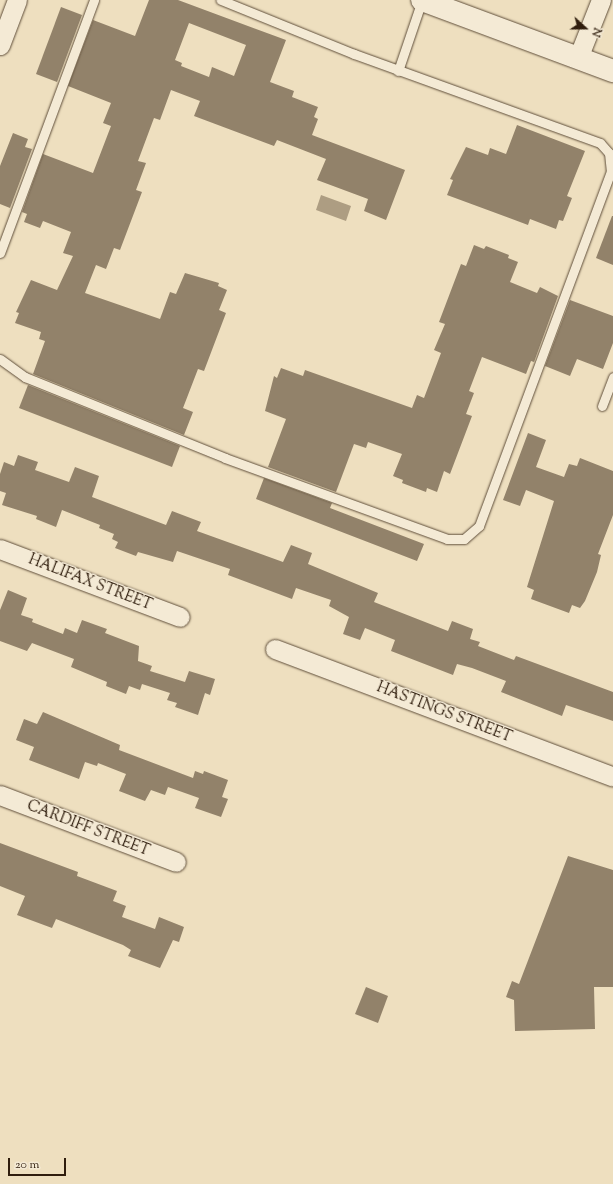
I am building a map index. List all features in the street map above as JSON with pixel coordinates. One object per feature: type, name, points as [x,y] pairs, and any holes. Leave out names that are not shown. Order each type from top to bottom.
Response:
[{"type":"street","points":[[0,45],[17,0]]},
{"type":"street","points":[[422,0],[613,71]]},
{"type":"street","points":[[578,58],[601,0]]},
{"type":"street","name":"HALIFAX STREET","points":[[0,549],[180,617]]},
{"type":"street","name":"HASTINGS STREET","points":[[275,649],[613,777]]},
{"type":"street","name":"CARDIFF STREET","points":[[0,795],[176,862]]},
{"type":"lane","points":[[0,253],[94,0]]},
{"type":"lane","points":[[0,359],[25,377],[225,458],[447,539],[464,539],[479,526],[527,405],[611,172],[609,153],[600,143],[398,71],[221,0]]},
{"type":"lane","points":[[398,71],[422,0]]},
{"type":"lane","points":[[602,406],[613,377]]},
{"type":"shaded area","points":[[321,195],[351,206],[346,221],[316,210]]},
{"type":"building","points":[[149,0],[178,0],[286,40],[270,82],[294,91],[292,97],[318,107],[314,117],[318,119],[312,135],[405,170],[386,220],[364,211],[368,199],[317,180],[326,159],[277,140],[274,146],[194,116],[200,101],[171,90],[160,120],[154,118],[138,161],[146,163],[136,190],[142,192],[120,250],[114,248],[106,269],[96,265],[85,293],[160,319],[170,292],[176,294],[185,273],[219,283],[218,286],[227,290],[219,310],[226,313],[204,371],[198,369],[183,408],[193,412],[184,435],[33,374],[45,341],[39,339],[41,332],[15,323],[19,313],[16,312],[31,280],[57,290],[73,256],[63,253],[71,232],[43,221],[40,228],[24,222],[27,214],[22,212],[43,154],[93,173],[111,126],[103,123],[111,103],[68,86],[93,20],[135,36]],"holes":[[[189,23],[246,45],[234,76],[212,67],[209,77],[181,66],[182,63],[175,60]]]},
{"type":"building","points":[[61,7],[82,15],[57,82],[36,74]]},
{"type":"building","points":[[517,125],[585,151],[567,196],[572,198],[563,221],[559,220],[556,229],[530,219],[528,225],[447,195],[453,180],[450,179],[466,147],[488,155],[490,148],[506,154]]},
{"type":"building","points":[[13,133],[28,139],[25,147],[32,149],[10,208],[0,204],[0,166]]},
{"type":"building","points":[[613,216],[613,265],[596,258]]},
{"type":"building","points":[[474,245],[484,249],[486,246],[509,255],[508,258],[518,262],[510,282],[537,293],[540,287],[558,296],[534,362],[531,361],[526,374],[482,357],[469,391],[474,393],[466,414],[472,416],[450,474],[444,471],[437,492],[427,488],[426,492],[402,483],[403,480],[393,476],[402,454],[368,442],[366,448],[354,444],[336,492],[268,467],[286,419],[265,411],[274,376],[277,378],[281,368],[303,376],[305,370],[412,408],[417,395],[424,398],[441,353],[434,350],[445,324],[439,322],[461,264],[466,266]]},
{"type":"building","points":[[570,300],[613,316],[613,343],[603,369],[577,359],[570,376],[545,366]]},
{"type":"building","points":[[28,385],[180,446],[172,467],[19,408]]},
{"type":"building","points":[[528,433],[546,440],[536,467],[564,477],[569,464],[577,466],[580,458],[613,471],[613,515],[598,554],[601,555],[597,572],[585,601],[580,608],[572,605],[569,613],[531,599],[534,590],[527,587],[554,501],[526,490],[520,506],[503,500]]},
{"type":"building","points":[[18,455],[38,462],[35,470],[69,482],[75,467],[99,476],[92,497],[166,525],[172,511],[201,522],[197,531],[283,562],[291,545],[312,553],[308,564],[378,593],[374,602],[448,631],[452,621],[473,629],[470,639],[480,642],[478,646],[514,660],[516,656],[613,692],[613,721],[566,705],[562,716],[501,692],[506,681],[472,668],[457,664],[453,675],[391,651],[395,640],[365,628],[360,640],[343,634],[349,617],[329,606],[331,600],[296,588],[292,599],[228,575],[230,569],[177,551],[173,562],[138,552],[136,556],[115,548],[118,542],[112,539],[114,534],[99,528],[100,525],[62,510],[56,527],[36,519],[37,516],[2,505],[6,493],[0,491],[0,474],[4,462],[14,466]]},
{"type":"building","points":[[264,478],[332,503],[330,508],[424,544],[417,561],[256,499]]},
{"type":"building","points":[[8,590],[27,598],[21,615],[33,619],[32,622],[63,634],[65,628],[77,633],[82,620],[107,629],[105,633],[139,646],[138,661],[152,666],[150,671],[185,682],[189,671],[215,679],[210,695],[205,693],[198,715],[175,707],[177,703],[167,700],[170,693],[142,684],[140,690],[129,686],[126,694],[106,686],[107,682],[71,667],[74,659],[32,643],[27,651],[0,641],[0,610]]},
{"type":"building","points":[[43,712],[120,745],[119,750],[193,778],[195,771],[203,774],[204,771],[228,780],[222,797],[228,799],[221,817],[195,808],[199,798],[168,787],[165,795],[151,790],[145,801],[119,791],[126,774],[98,763],[97,766],[85,762],[79,779],[29,760],[34,747],[16,740],[24,719],[37,724]]},
{"type":"building","points":[[0,843],[78,872],[77,876],[117,891],[113,901],[126,906],[122,917],[155,929],[159,917],[184,927],[179,942],[173,940],[160,968],[128,956],[131,950],[123,945],[56,919],[52,928],[17,915],[25,896],[0,886]]},
{"type":"building","points":[[568,856],[613,870],[613,987],[594,987],[595,1029],[515,1031],[514,1000],[506,997],[512,981],[519,984]]},
{"type":"building","points":[[366,987],[388,996],[378,1023],[355,1014]]}]
